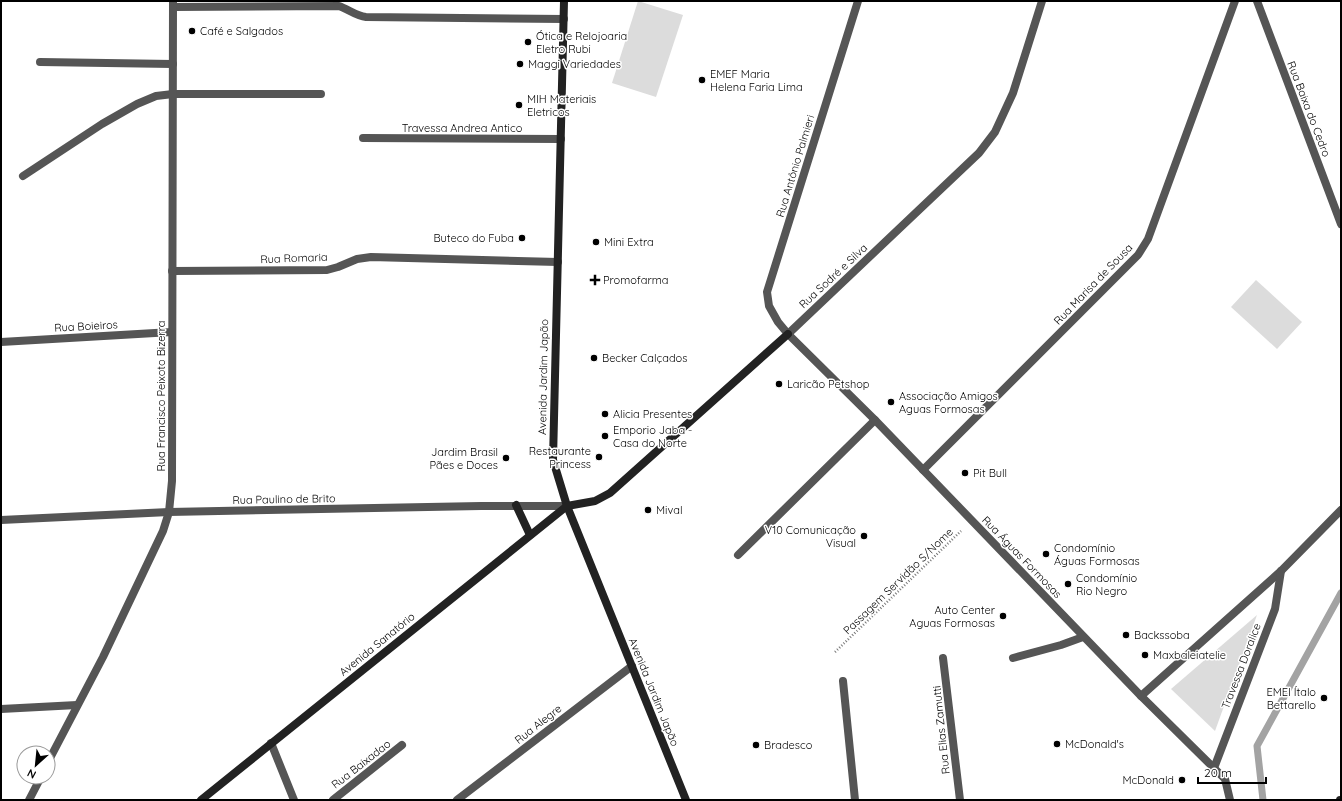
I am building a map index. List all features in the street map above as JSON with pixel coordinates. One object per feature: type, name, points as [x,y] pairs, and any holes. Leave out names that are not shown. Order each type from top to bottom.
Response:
[{"type":"main road","name":"Avenida Jardim Japão","points":[[564,1],[553,460],[567,506],[686,800]]},
{"type":"main road","name":"Rua Sodré e Silva","points":[[567,506],[595,501],[610,493],[788,334]]},
{"type":"main road","points":[[516,505],[530,535]]},
{"type":"main road","name":"Avenida Sanatório","points":[[201,800],[567,506]]},
{"type":"street","name":"Rua Antônio Palmieri","points":[[788,334],[768,306],[768,292],[858,1]]},
{"type":"street","name":"Rua Sodré e Silva","points":[[788,334],[979,153],[994,132],[1013,93],[1042,1]]},
{"type":"street","name":"Rua Marisa de Sousa","points":[[923,470],[1138,255],[1148,239],[1235,1]]},
{"type":"street","name":"Rua Baixa do Cedro","points":[[1257,1],[1341,224]]},
{"type":"street","points":[[173,4],[339,6],[348,9],[359,16],[366,17],[564,19]]},
{"type":"street","name":"Rua Francisco Peixoto Bizerra","points":[[56,747],[103,656],[147,565],[163,530],[169,512],[172,481],[173,4]]},
{"type":"street","points":[[40,62],[173,64]]},
{"type":"street","points":[[23,176],[102,124],[137,104],[156,96],[173,94],[321,94]]},
{"type":"street","name":"Travessa Andrea Antico","points":[[363,138],[561,139]]},
{"type":"street","name":"Rua Romaria","points":[[172,271],[327,270],[357,259],[371,257],[558,262]]},
{"type":"street","name":"Rua Boieiros","points":[[1,342],[172,332]]},
{"type":"street","name":"Rua Águas Formosas","points":[[788,334],[875,420],[1083,637],[1225,779],[1230,800]]},
{"type":"street","points":[[738,554],[875,420]]},
{"type":"street","name":"Rua Paulino de Brito","points":[[1,520],[169,512],[516,505],[567,506]]},
{"type":"street","points":[[1141,696],[1281,571],[1341,510]]},
{"type":"street","name":"Travessa Doralice","points":[[1214,768],[1275,609],[1281,571]]},
{"type":"street","points":[[1013,658],[1061,645],[1083,637]]},
{"type":"street","name":"Rua Elias Zamutti","points":[[943,658],[960,800]]},
{"type":"street","name":"Rua Alegre","points":[[457,800],[632,666]]},
{"type":"street","points":[[843,682],[855,800]]},
{"type":"street","points":[[1,709],[77,706]]},
{"type":"street","points":[[271,743],[294,800]]},
{"type":"street","name":"Rua Baixadao","points":[[333,800],[402,745]]},
{"type":"street","points":[[29,800],[37,785]]},
{"type":"path","name":"Passagem Servidão S/Nome","points":[[835,652],[972,521]]},
{"type":"shaded area","points":[[638,1],[683,15],[656,97],[612,83]]},
{"type":"shaded area","points":[[1256,280],[1302,322],[1277,349],[1231,307]]},
{"type":"shaded area","points":[[1257,615],[1215,731],[1171,689]]},
{"type":"waterway","points":[[1263,800],[1257,746],[1341,593]]},
{"type":"place","name":"Café e Salgados","points":[[192,31]]},
{"type":"place","name":"Ótica e Relojoaria Eletro Rubi","points":[[528,42]]},
{"type":"place","name":"Maggi Variedades","points":[[520,64]]},
{"type":"place","name":"EMEF Maria Helena Faria Lima","points":[[702,80]]},
{"type":"place","name":"MIH Materiais Eletricos","points":[[519,105]]},
{"type":"place","name":"Buteco do Fuba","points":[[522,238]]},
{"type":"place","name":"Mini Extra","points":[[596,242]]},
{"type":"place","name":"Promofarma","points":[[595,280]]},
{"type":"place","name":"Becker Calçados","points":[[594,358]]},
{"type":"place","name":"Laricão Petshop","points":[[779,384]]},
{"type":"place","name":"Associação Amigos Aguas Formosas","points":[[891,402]]},
{"type":"place","name":"Alicia Presentes","points":[[605,414]]},
{"type":"place","name":"Emporio Jaba - Casa do Norte","points":[[605,436]]},
{"type":"place","name":"Restaurante Princess","points":[[599,457]]},
{"type":"place","name":"Jardim Brasil Pães e Doces","points":[[506,458]]},
{"type":"place","name":"Pit Bull","points":[[965,473]]},
{"type":"place","name":"Mival","points":[[648,510]]},
{"type":"place","name":"V10 Comunicação Visual","points":[[864,536]]},
{"type":"place","name":"Condomínio Águas Formosas","points":[[1046,554]]},
{"type":"place","name":"Condomínio Rio Negro","points":[[1068,584]]},
{"type":"place","name":"Auto Center Aguas Formosas","points":[[1003,616]]},
{"type":"place","name":"Backssoba","points":[[1126,635]]},
{"type":"place","name":"Maxbaleiatelie","points":[[1145,655]]},
{"type":"place","name":"EMEI Ítalo Bettarello","points":[[1324,698]]},
{"type":"place","name":"McDonald's","points":[[1057,744]]},
{"type":"place","name":"Bradesco","points":[[756,745]]},
{"type":"place","name":"McDonald","points":[[1182,780]]}]
